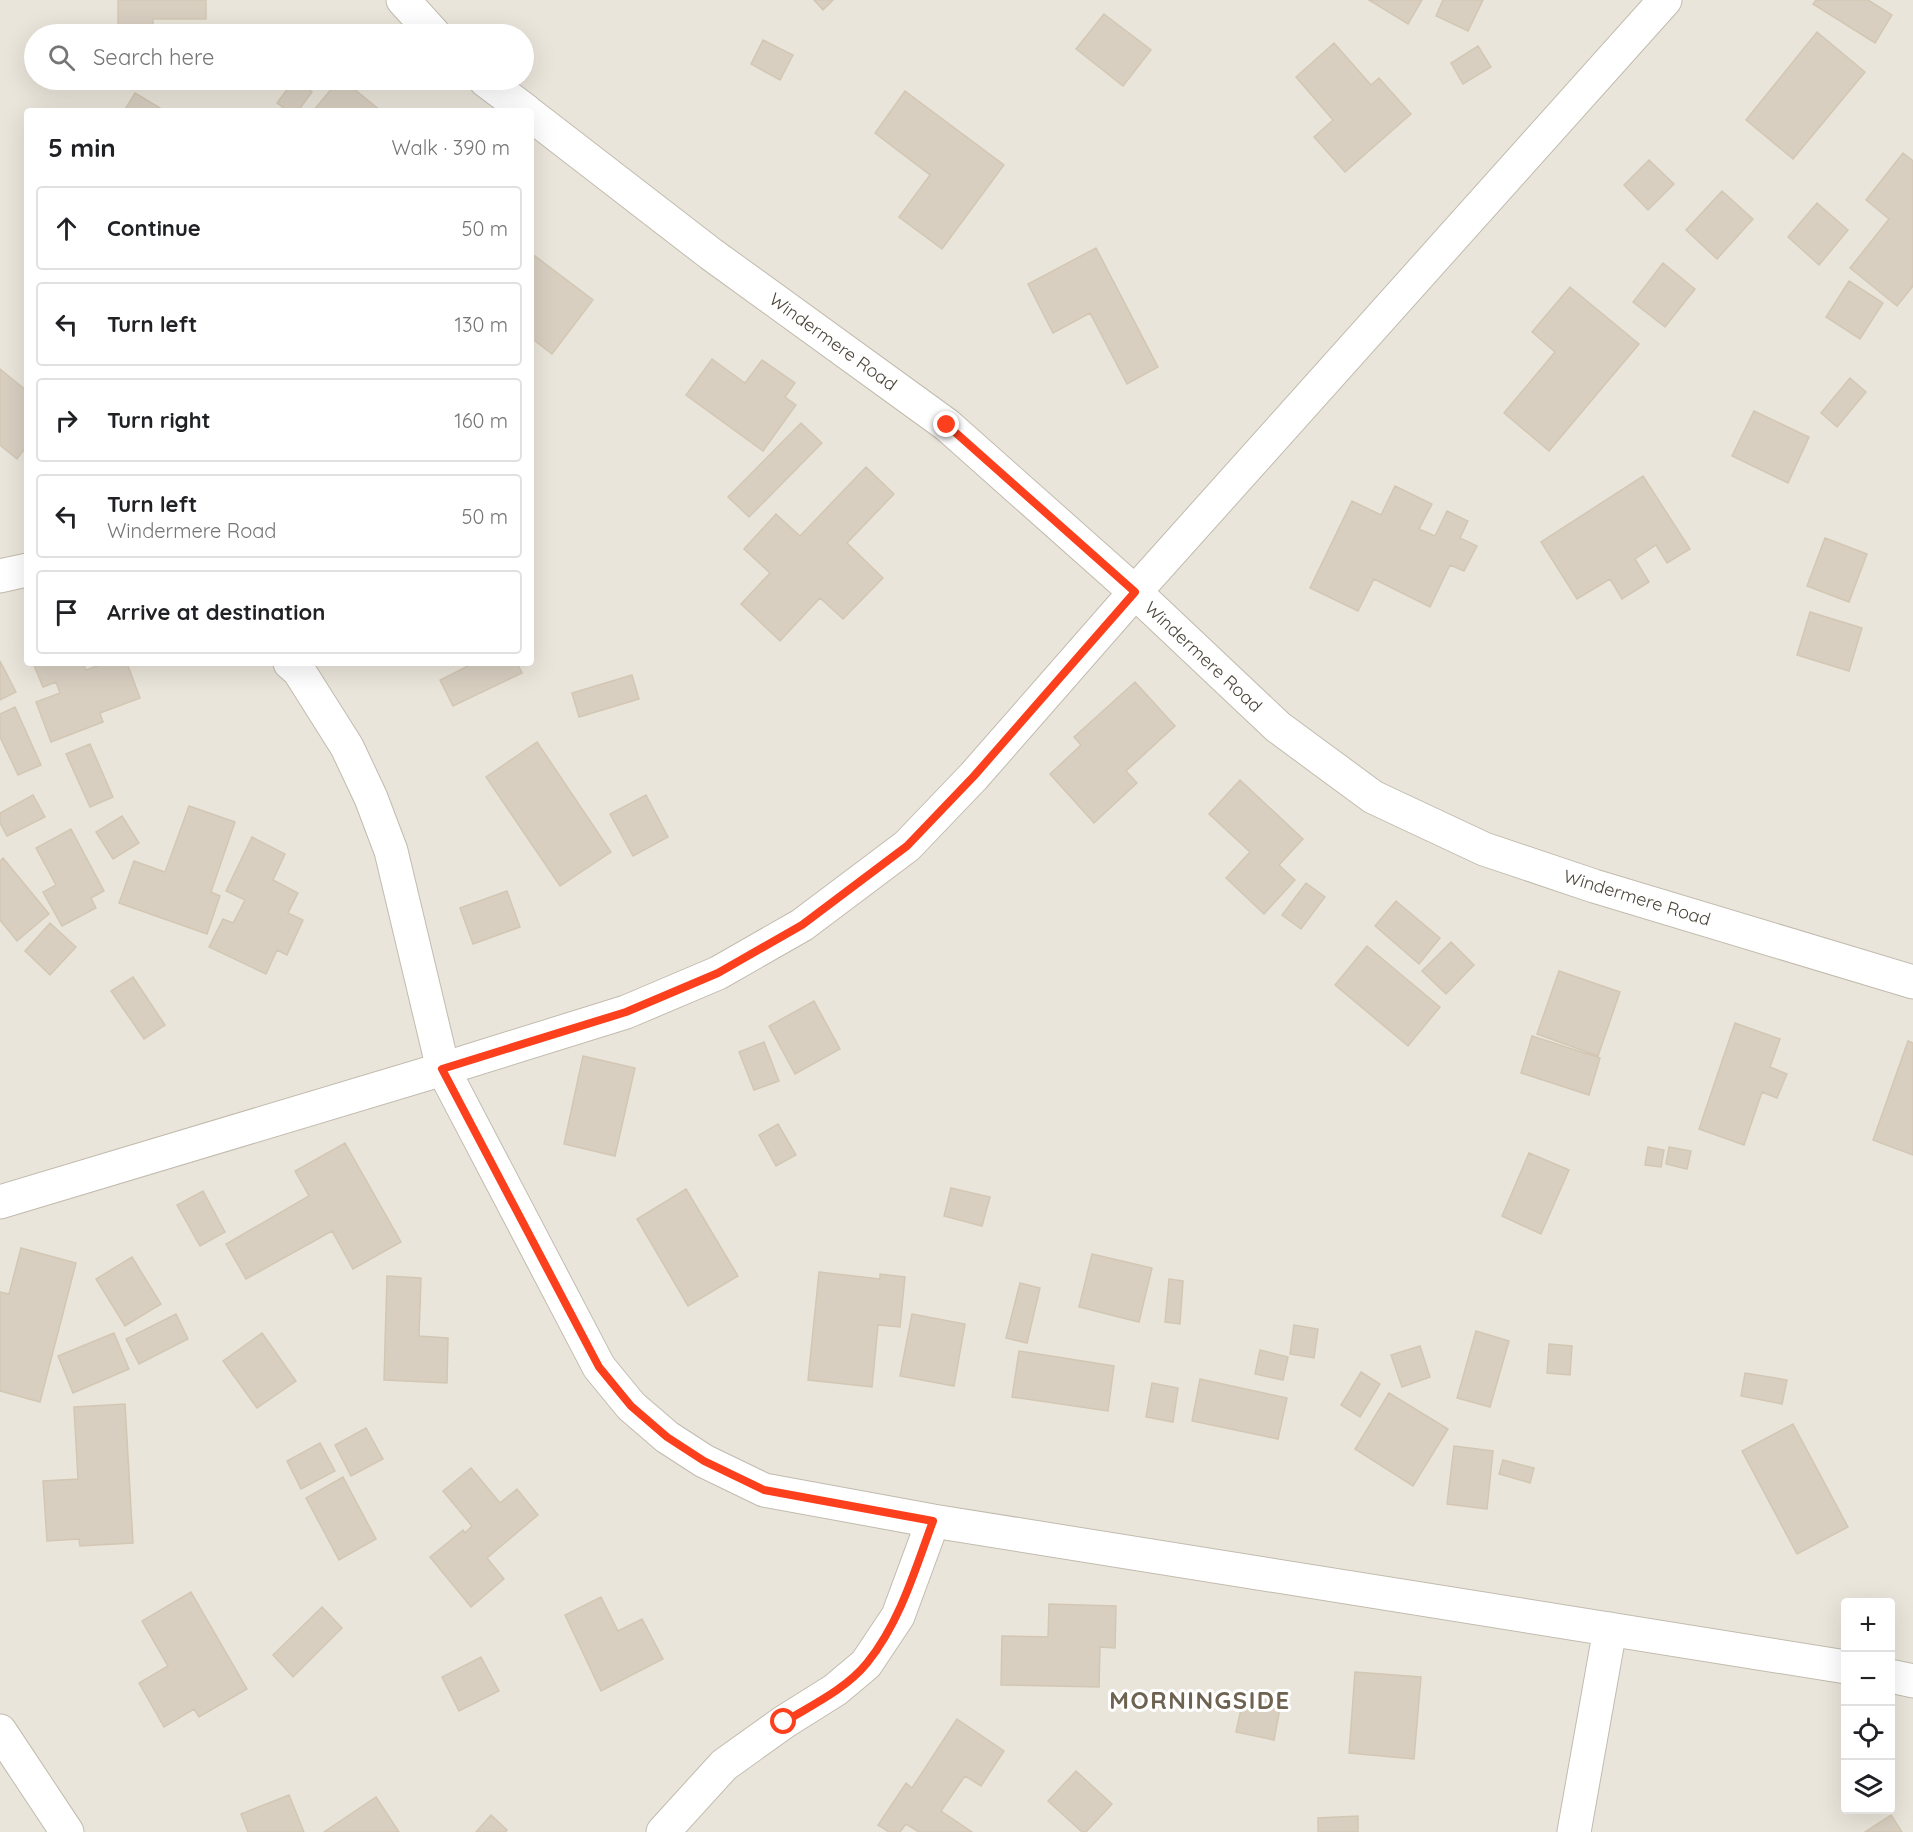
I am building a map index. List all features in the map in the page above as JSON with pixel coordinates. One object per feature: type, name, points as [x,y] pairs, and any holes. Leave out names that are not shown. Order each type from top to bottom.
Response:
[{"type":"street","points":[[404,0],[425,24]]},
{"type":"street","points":[[0,1202],[626,1012],[718,973],[802,925],[907,846],[974,776],[1135,592],[1665,0]]},
{"type":"street","points":[[498,90],[522,108]]},
{"type":"street","name":"Windermere Road","points":[[534,117],[711,254],[947,425],[1135,592],[1278,727],[1373,797],[1484,849],[1572,879],[1913,982]]},
{"type":"street","points":[[0,576],[24,571]]},
{"type":"street","points":[[293,666],[299,671],[346,747],[371,798],[391,851],[442,1069],[599,1367],[631,1406],[667,1437],[704,1461],[764,1490],[933,1521],[1841,1666]]},
{"type":"street","points":[[663,1832],[724,1765],[784,1722],[835,1690],[866,1664],[898,1616],[933,1521]]},
{"type":"street","points":[[1574,1832],[1610,1629]]},
{"type":"street","points":[[1895,1677],[1913,1681]]},
{"type":"street","points":[[0,1731],[67,1832]]},
{"type":"shaded area","points":[[0,0],[1913,0],[1913,1832],[0,1832]]},
{"type":"building","points":[[118,0],[206,0],[206,19],[153,19],[153,24],[118,24]]},
{"type":"building","points":[[814,0],[833,0],[823,10]]},
{"type":"building","points":[[1369,0],[1422,0],[1408,24]]},
{"type":"building","points":[[1443,0],[1483,0],[1468,31],[1436,16]]},
{"type":"building","points":[[1816,0],[1868,0],[1892,15],[1875,43],[1813,4]]},
{"type":"building","points":[[1104,14],[1151,50],[1123,86],[1076,49]]},
{"type":"building","points":[[1817,32],[1865,72],[1793,159],[1746,120]]},
{"type":"building","points":[[763,40],[793,55],[780,80],[751,64]]},
{"type":"building","points":[[1334,43],[1371,85],[1379,78],[1411,114],[1345,172],[1314,137],[1333,120],[1296,77]]},
{"type":"building","points":[[1478,46],[1491,67],[1463,84],[1451,63]]},
{"type":"building","points":[[287,90],[312,92],[300,108],[284,108],[277,103]]},
{"type":"building","points":[[331,90],[355,90],[377,108],[316,108]]},
{"type":"building","points":[[905,91],[1004,165],[942,249],[899,217],[930,175],[875,133]]},
{"type":"building","points":[[135,93],[160,108],[126,108]]},
{"type":"building","points":[[1903,153],[1913,161],[1913,286],[1897,306],[1850,268],[1889,219],[1866,200]]},
{"type":"building","points":[[1649,160],[1674,184],[1648,210],[1624,185]]},
{"type":"building","points":[[1722,191],[1753,219],[1717,259],[1686,230]]},
{"type":"building","points":[[1817,203],[1848,230],[1819,265],[1788,237]]},
{"type":"building","points":[[1096,248],[1158,367],[1127,384],[1090,313],[1053,333],[1028,284]]},
{"type":"building","points":[[534,255],[593,300],[552,354],[534,340]]},
{"type":"building","points":[[1663,263],[1695,289],[1665,327],[1633,302]]},
{"type":"building","points":[[1849,281],[1883,303],[1860,339],[1826,317]]},
{"type":"building","points":[[1570,287],[1639,344],[1549,451],[1504,413],[1555,352],[1532,332]]},
{"type":"building","points":[[712,359],[745,383],[762,360],[795,383],[785,397],[796,405],[763,451],[686,395]]},
{"type":"building","points":[[0,369],[24,389],[24,450],[17,459],[0,445]]},
{"type":"building","points":[[1850,378],[1866,392],[1837,427],[1821,413]]},
{"type":"building","points":[[1754,411],[1809,437],[1788,483],[1732,456]]},
{"type":"building","points":[[801,423],[822,443],[749,517],[728,497]]},
{"type":"building","points":[[866,467],[894,494],[847,543],[883,578],[843,619],[820,598],[780,641],[741,604],[770,573],[744,549],[776,514],[800,536]]},
{"type":"building","points":[[1643,476],[1690,549],[1667,563],[1656,545],[1635,559],[1649,582],[1622,599],[1610,579],[1577,599],[1541,542]]},
{"type":"building","points":[[1395,486],[1432,504],[1419,529],[1435,536],[1447,511],[1468,521],[1460,538],[1477,546],[1464,571],[1450,565],[1430,607],[1374,579],[1358,611],[1310,588],[1352,501],[1381,515]]},
{"type":"building","points":[[1825,538],[1867,554],[1849,602],[1807,586]]},
{"type":"building","points":[[1810,612],[1862,628],[1849,671],[1797,655]]},
{"type":"building","points":[[0,661],[16,692],[0,700]]},
{"type":"building","points":[[34,666],[84,666],[86,670],[97,666],[128,666],[140,698],[100,713],[103,722],[51,742],[36,702],[60,693],[56,682],[43,687]]},
{"type":"building","points":[[468,666],[518,666],[522,673],[453,706],[440,680]]},
{"type":"building","points":[[632,675],[639,699],[579,717],[572,693]]},
{"type":"building","points":[[1135,682],[1175,726],[1126,771],[1137,783],[1094,823],[1050,774],[1081,745],[1074,737]]},
{"type":"building","points":[[15,707],[41,765],[18,775],[0,737],[0,714]]},
{"type":"building","points":[[537,742],[611,852],[560,886],[486,777]]},
{"type":"building","points":[[90,744],[113,797],[90,807],[66,754]]},
{"type":"building","points":[[1240,780],[1303,839],[1279,865],[1295,880],[1264,914],[1226,878],[1250,852],[1209,814]]},
{"type":"building","points":[[33,795],[45,817],[7,836],[0,823],[0,813]]},
{"type":"building","points":[[646,795],[668,837],[633,856],[610,814]]},
{"type":"building","points":[[189,806],[235,822],[211,892],[220,896],[207,934],[119,903],[134,861],[165,872]]},
{"type":"building","points":[[122,816],[139,843],[113,859],[96,832]]},
{"type":"building","points":[[71,829],[104,891],[91,898],[96,908],[62,926],[43,892],[56,885],[36,848]]},
{"type":"building","points":[[252,837],[285,854],[273,880],[298,893],[288,913],[303,920],[287,955],[277,950],[266,974],[209,947],[223,919],[233,923],[245,900],[226,891]]},
{"type":"building","points":[[3,858],[49,914],[17,941],[0,920],[0,861]]},
{"type":"building","points":[[1306,883],[1325,897],[1301,929],[1282,915]]},
{"type":"building","points":[[507,891],[520,927],[473,944],[460,908]]},
{"type":"building","points":[[1396,901],[1440,938],[1419,964],[1375,926]]},
{"type":"building","points":[[50,923],[76,947],[50,975],[25,951]]},
{"type":"building","points":[[1451,942],[1474,965],[1446,994],[1422,971]]},
{"type":"building","points":[[1367,946],[1440,1007],[1408,1046],[1335,985]]},
{"type":"building","points":[[1559,971],[1620,992],[1598,1056],[1537,1034]]},
{"type":"building","points":[[133,977],[165,1025],[144,1039],[111,991]]},
{"type":"building","points":[[814,1001],[840,1049],[795,1074],[769,1026]]},
{"type":"building","points":[[1735,1023],[1780,1039],[1770,1067],[1787,1074],[1777,1098],[1762,1092],[1744,1145],[1699,1129]]},
{"type":"building","points":[[1532,1036],[1600,1058],[1589,1095],[1521,1073]]},
{"type":"building","points":[[1908,1041],[1913,1043],[1913,1155],[1873,1140]]},
{"type":"building","points":[[764,1042],[779,1081],[754,1090],[739,1052]]},
{"type":"building","points":[[583,1056],[635,1068],[615,1156],[564,1144]]},
{"type":"building","points":[[778,1124],[796,1155],[776,1166],[759,1135]]},
{"type":"building","points":[[345,1143],[401,1242],[353,1269],[332,1231],[246,1279],[226,1244],[309,1196],[295,1171]]},
{"type":"building","points":[[1648,1147],[1664,1150],[1661,1167],[1645,1165]]},
{"type":"building","points":[[1669,1147],[1691,1151],[1687,1169],[1666,1164]]},
{"type":"building","points":[[1529,1153],[1569,1170],[1541,1234],[1502,1216]]},
{"type":"building","points":[[951,1188],[990,1197],[982,1226],[944,1216]]},
{"type":"building","points":[[686,1189],[738,1276],[688,1306],[637,1219]]},
{"type":"building","points":[[203,1191],[225,1232],[200,1246],[177,1205]]},
{"type":"building","points":[[21,1248],[76,1263],[40,1402],[0,1391],[0,1292],[9,1294]]},
{"type":"building","points":[[1092,1254],[1152,1268],[1139,1322],[1079,1307]]},
{"type":"building","points":[[132,1257],[161,1304],[125,1326],[96,1279]]},
{"type":"building","points":[[819,1272],[880,1279],[880,1274],[905,1277],[900,1327],[878,1325],[872,1387],[808,1380]]},
{"type":"building","points":[[387,1276],[421,1278],[419,1336],[448,1338],[447,1383],[384,1380]]},
{"type":"building","points":[[1169,1279],[1183,1281],[1180,1324],[1165,1322]]},
{"type":"building","points":[[1020,1283],[1040,1288],[1027,1343],[1006,1338]]},
{"type":"building","points":[[176,1314],[188,1339],[139,1364],[126,1339]]},
{"type":"building","points":[[912,1314],[965,1324],[954,1386],[900,1376]]},
{"type":"building","points":[[1294,1325],[1318,1329],[1314,1358],[1290,1354]]},
{"type":"building","points":[[1476,1331],[1509,1341],[1490,1407],[1457,1398]]},
{"type":"building","points":[[114,1333],[129,1369],[73,1393],[58,1356]]},
{"type":"building","points":[[262,1333],[296,1381],[257,1408],[223,1361]]},
{"type":"building","points":[[1549,1344],[1572,1346],[1570,1375],[1547,1373]]},
{"type":"building","points":[[1420,1346],[1430,1377],[1402,1387],[1391,1355]]},
{"type":"building","points":[[1260,1350],[1288,1357],[1283,1380],[1255,1374]]},
{"type":"building","points":[[1019,1351],[1114,1366],[1108,1411],[1012,1397]]},
{"type":"building","points":[[1361,1372],[1380,1384],[1360,1417],[1341,1405]]},
{"type":"building","points":[[1745,1373],[1787,1380],[1782,1404],[1741,1396]]},
{"type":"building","points":[[1200,1379],[1287,1398],[1278,1439],[1192,1421]]},
{"type":"building","points":[[1152,1383],[1178,1388],[1173,1422],[1146,1417]]},
{"type":"building","points":[[1389,1393],[1448,1429],[1413,1486],[1355,1449]]},
{"type":"building","points":[[125,1404],[133,1543],[80,1546],[79,1539],[47,1541],[43,1481],[78,1479],[74,1407]]},
{"type":"building","points":[[1793,1424],[1848,1527],[1797,1554],[1742,1451]]},
{"type":"building","points":[[366,1428],[383,1459],[351,1476],[335,1445]]},
{"type":"building","points":[[320,1443],[335,1471],[301,1489],[287,1461]]},
{"type":"building","points":[[1454,1446],[1493,1451],[1487,1509],[1447,1504]]},
{"type":"building","points":[[1503,1460],[1534,1468],[1530,1483],[1499,1474]]},
{"type":"building","points":[[471,1468],[500,1503],[517,1489],[538,1515],[487,1558],[504,1579],[471,1607],[430,1557],[463,1530],[465,1533],[472,1526],[443,1491]]},
{"type":"building","points":[[343,1477],[376,1539],[339,1560],[306,1498]]},
{"type":"building","points":[[191,1592],[247,1689],[199,1717],[194,1709],[164,1727],[139,1683],[168,1666],[142,1621]]},
{"type":"building","points":[[601,1597],[618,1631],[642,1619],[663,1659],[601,1691],[565,1615]]},
{"type":"building","points":[[1049,1604],[1116,1606],[1115,1648],[1100,1647],[1099,1687],[1001,1685],[1002,1636],[1048,1637]]},
{"type":"building","points":[[322,1607],[342,1628],[293,1677],[273,1655]]},
{"type":"building","points":[[481,1657],[499,1691],[459,1711],[442,1677]]},
{"type":"building","points":[[1355,1672],[1421,1677],[1414,1759],[1349,1753]]},
{"type":"building","points":[[1244,1695],[1281,1703],[1274,1740],[1236,1732]]},
{"type":"building","points":[[957,1719],[1004,1751],[981,1786],[965,1776],[941,1811],[972,1832],[919,1832],[906,1824],[900,1832],[889,1832],[878,1825],[906,1783],[912,1788]]},
{"type":"building","points":[[1076,1771],[1112,1804],[1086,1832],[1082,1832],[1048,1801]]},
{"type":"building","points":[[289,1795],[304,1832],[248,1832],[241,1814]]},
{"type":"building","points":[[376,1797],[399,1832],[324,1832]]},
{"type":"building","points":[[491,1815],[507,1830],[505,1832],[476,1832]]},
{"type":"building","points":[[1891,1815],[1902,1832],[1865,1832]]},
{"type":"building","points":[[1358,1816],[1358,1832],[1318,1832],[1318,1818]]},
{"type":"district","name":"MORNINGSIDE","points":[[1200,1701]]},
{"type":"route","points":[[784,1722],[835,1690],[866,1664],[898,1616],[933,1521],[764,1490],[704,1461],[667,1437],[631,1406],[599,1367],[442,1069],[626,1012],[718,973],[802,925],[907,846],[974,776],[1135,592],[947,425]]}]
